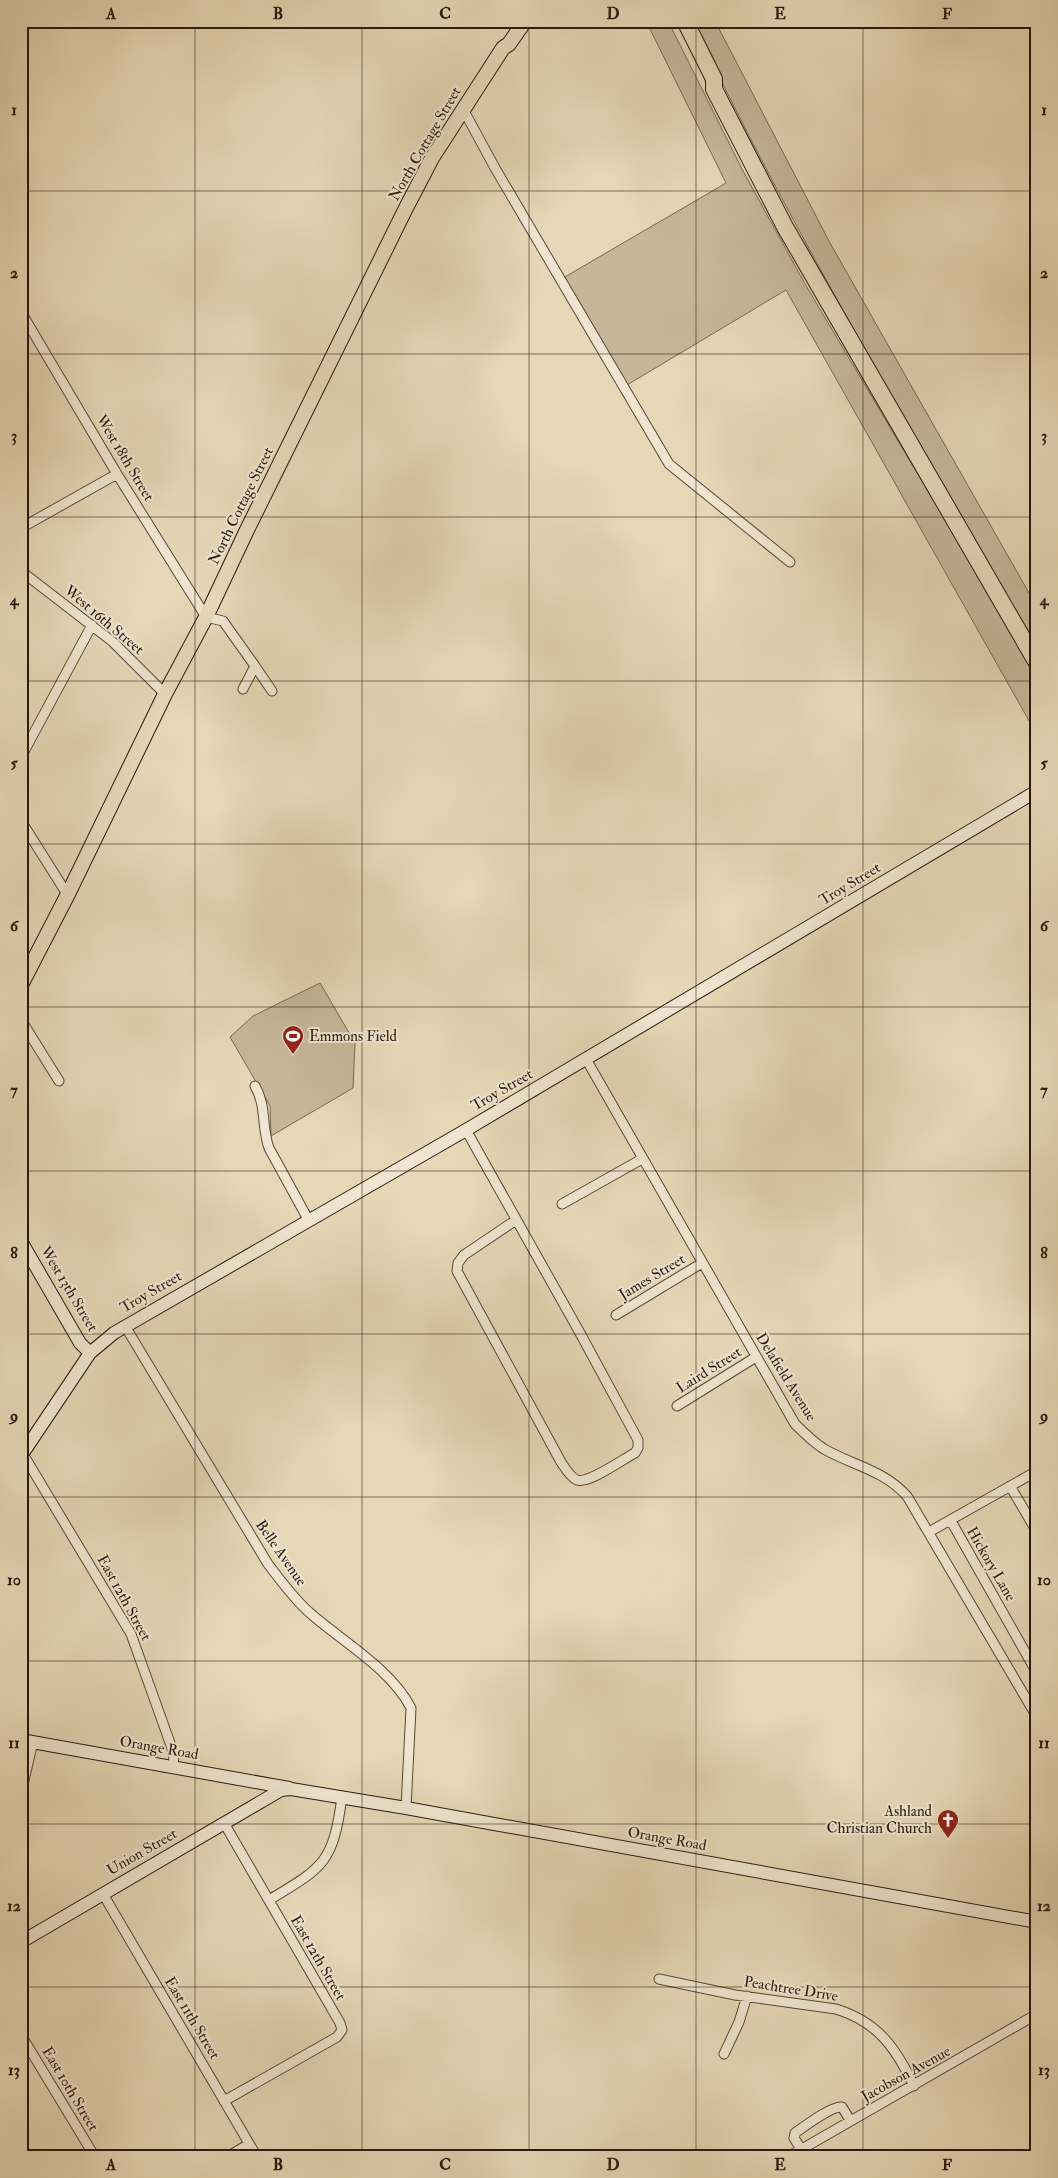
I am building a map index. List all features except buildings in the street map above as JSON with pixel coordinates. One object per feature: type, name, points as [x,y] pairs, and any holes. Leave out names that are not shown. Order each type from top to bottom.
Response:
[{"type":"highway","points":[[676,21],[707,84],[714,89]]},
{"type":"highway","points":[[685,21],[714,79],[714,89],[785,227],[1037,663]]},
{"type":"main road","name":"North Cottage Street","points":[[503,48],[503,41],[516,21]]},
{"type":"main road","name":"North Cottage Street","points":[[21,985],[66,894],[70,892],[165,694],[206,617],[246,532],[432,158],[503,48],[509,44],[525,21]]},
{"type":"main road","name":"Troy Street","points":[[22,1455],[90,1353],[125,1326],[466,1130],[1037,791]]},
{"type":"main road","name":"West 13th Street","points":[[21,1241],[80,1343],[90,1353]]},
{"type":"main road","name":"Orange Road","points":[[27,1741],[286,1789],[406,1808],[1037,1922]]},
{"type":"main road","name":"Union Street","points":[[21,1942],[224,1822],[286,1789]]},
{"type":"street","points":[[462,109],[669,464],[790,562]]},
{"type":"street","name":"West 18th Street","points":[[21,312],[117,474],[206,617]]},
{"type":"street","points":[[21,528],[117,474]]},
{"type":"street","name":"West 16th Street","points":[[21,571],[113,642],[165,694]]},
{"type":"street","points":[[206,617],[223,621],[272,691]]},
{"type":"street","points":[[21,757],[92,625]]},
{"type":"street","points":[[243,688],[254,666]]},
{"type":"street","points":[[21,821],[66,894]]},
{"type":"street","points":[[21,1020],[59,1081]]},
{"type":"street","name":"Delafield Avenue","points":[[586,1059],[795,1424],[824,1449],[868,1467],[897,1485],[907,1496],[1037,1717]]},
{"type":"street","points":[[255,1086],[263,1102],[265,1136],[269,1148],[309,1221]]},
{"type":"street","points":[[466,1130],[580,1333],[639,1444],[635,1452],[591,1478],[577,1480],[566,1470],[457,1272],[458,1263],[464,1256],[516,1220]]},
{"type":"street","points":[[562,1204],[642,1159]]},
{"type":"street","name":"James Street","points":[[616,1315],[702,1263]]},
{"type":"street","name":"Belle Avenue","points":[[125,1326],[262,1555],[281,1582],[310,1613],[354,1648],[399,1688],[406,1699],[411,1708],[406,1808]]},
{"type":"street","name":"Laird Street","points":[[677,1406],[756,1358]]},
{"type":"street","name":"East 12th Street","points":[[22,1455],[131,1634],[174,1754],[173,1767]]},
{"type":"street","points":[[929,1532],[951,1522],[1037,1471]]},
{"type":"street","points":[[1010,1486],[1037,1532]]},
{"type":"street","name":"Hickory Lane","points":[[951,1522],[1037,1673]]},
{"type":"street","points":[[21,1793],[27,1741]]},
{"type":"street","points":[[269,1900],[312,1874],[324,1860],[335,1838],[342,1797]]},
{"type":"street","name":"East 12th Street","points":[[224,1822],[340,2022],[342,2030],[337,2037],[224,2100]]},
{"type":"street","name":"East 11th Street","points":[[103,1894],[257,2157]]},
{"type":"street","name":"Peachtree Drive","points":[[659,1979],[747,1996],[836,2009],[854,2016],[885,2038],[904,2065],[914,2086]]},
{"type":"street","points":[[724,2054],[739,2022],[747,1996]]},
{"type":"street","name":"Jacobson Avenue","points":[[788,2157],[1037,2014]]},
{"type":"street","name":"East 10th Street","points":[[21,2035],[95,2157]]},
{"type":"street","points":[[801,2149],[794,2138],[795,2133],[830,2111],[842,2107],[850,2120]]},
{"type":"street","points":[[227,2157],[249,2144]]},
{"type":"shaded area","points":[[646,21],[668,21],[742,169],[805,284],[1037,675],[1037,735],[786,290],[627,385],[563,278],[726,183]]},
{"type":"shaded area","points":[[692,21],[715,21],[830,243],[1037,607],[1037,648],[815,260]]},
{"type":"shaded area","name":"Emmons Field","points":[[320,983],[355,1043],[353,1088],[271,1136],[270,1106],[230,1037],[253,1016]]},
{"type":"place","name":"Emmons Field","points":[[293,1055]]},
{"type":"place","name":"Ashland Christian Church","points":[[948,1839]]}]
